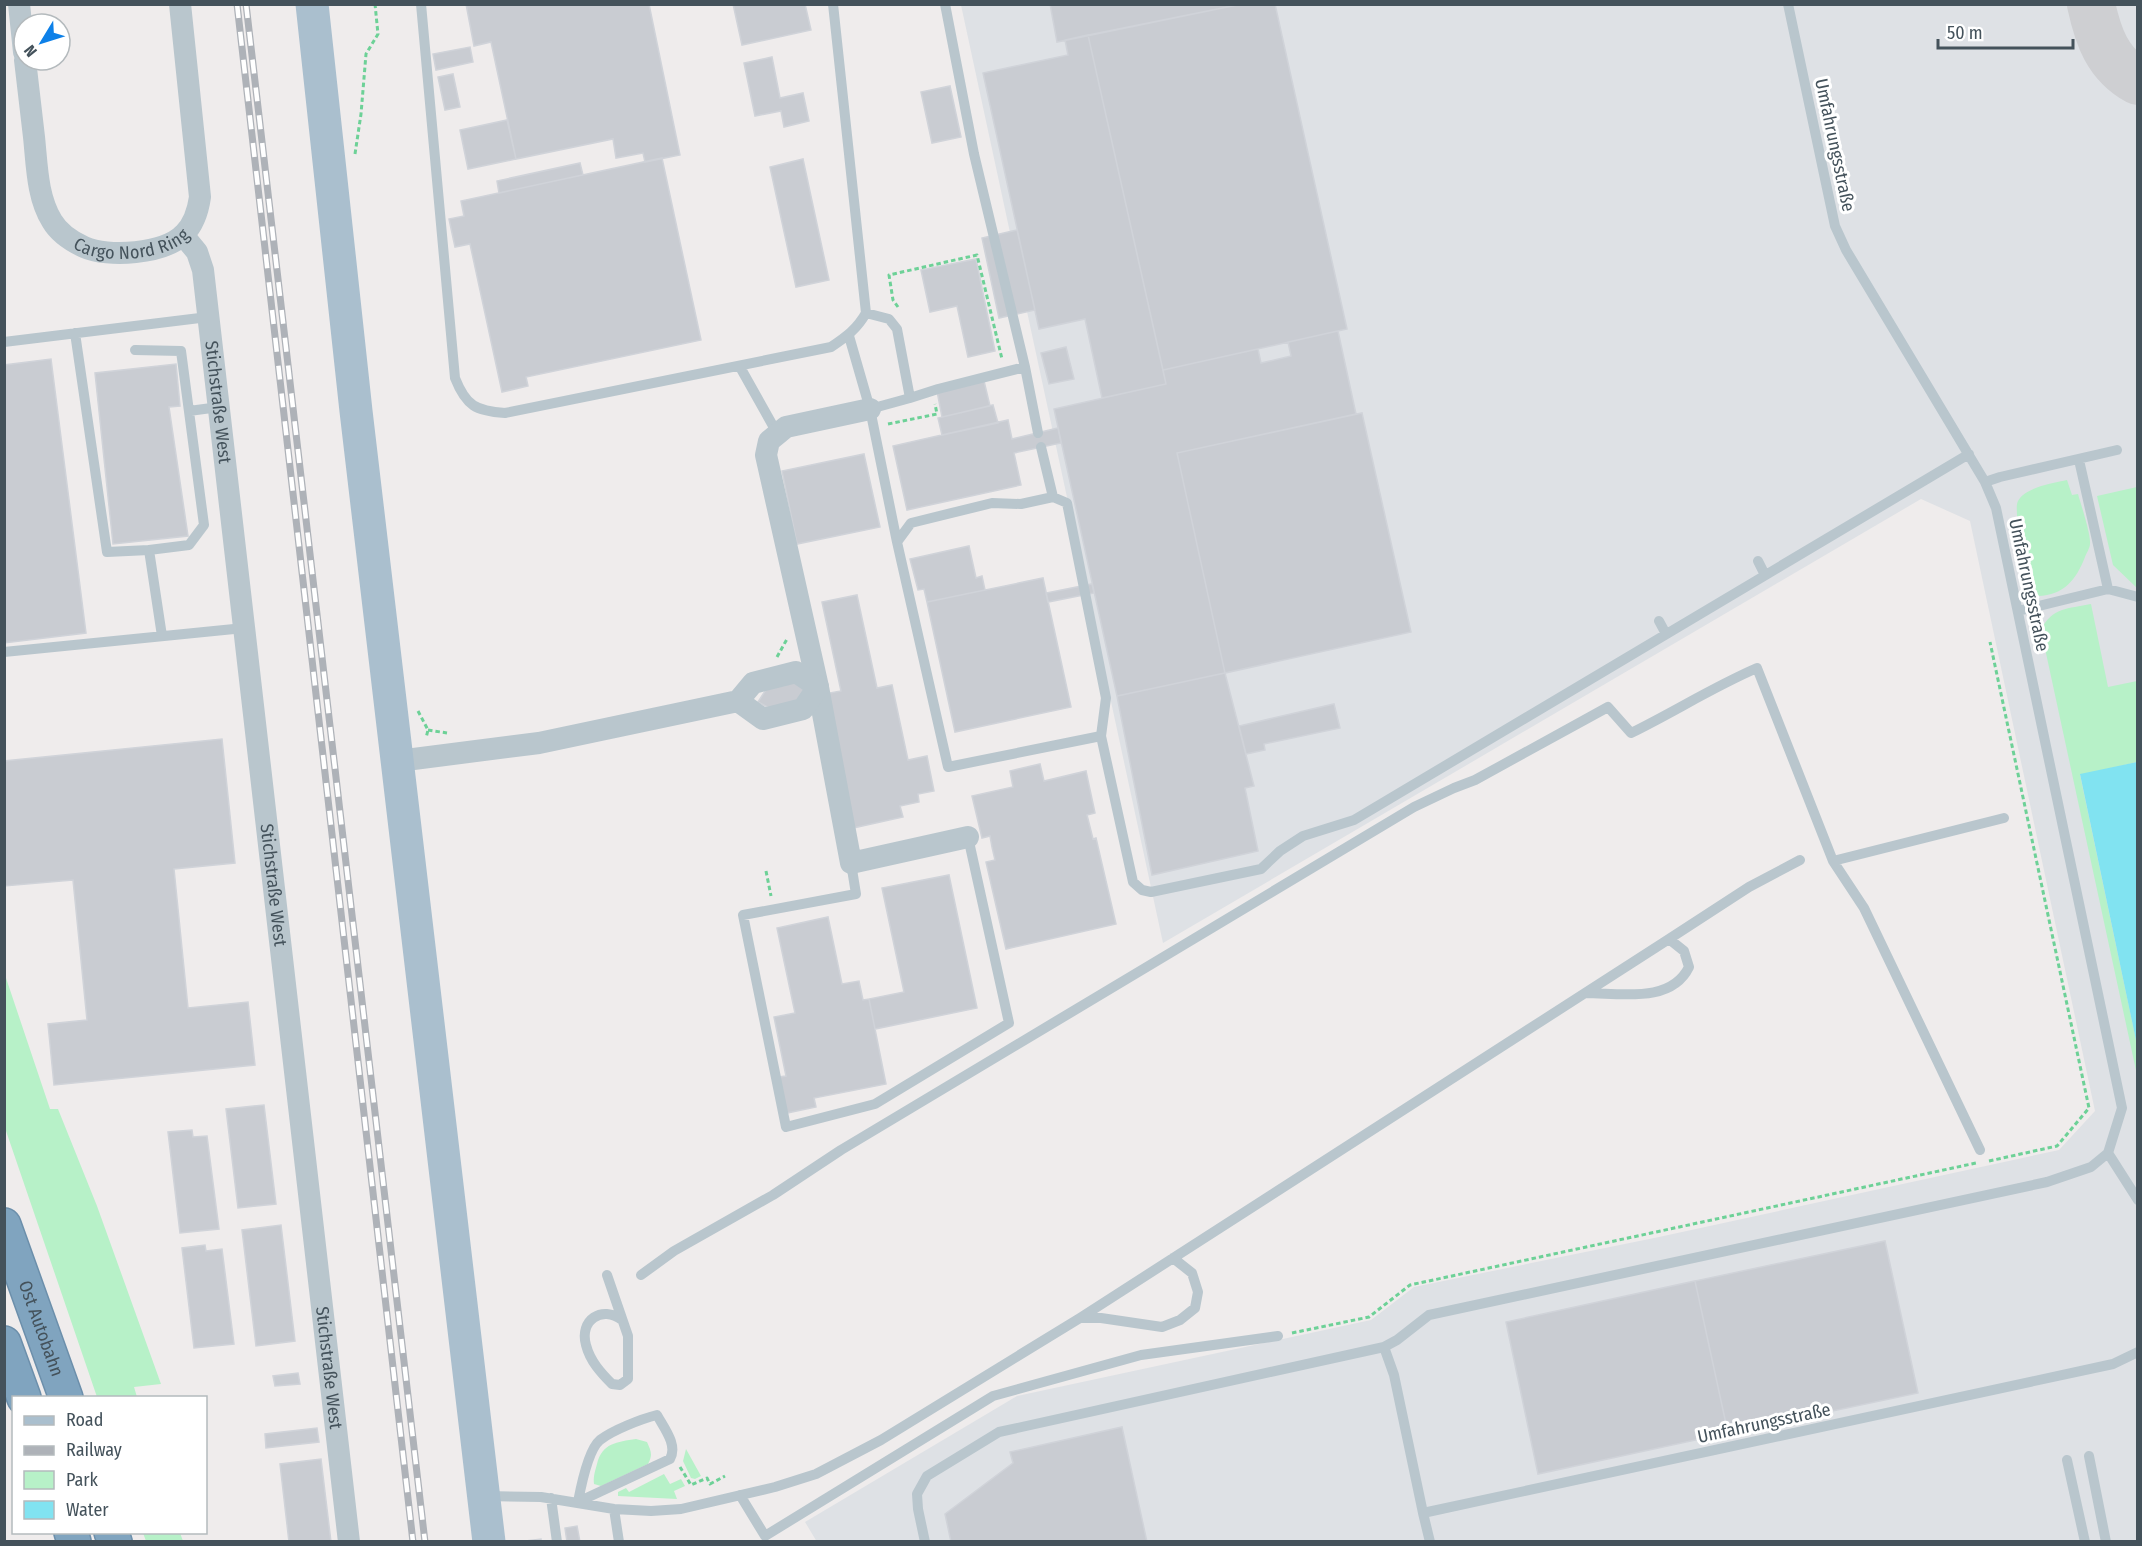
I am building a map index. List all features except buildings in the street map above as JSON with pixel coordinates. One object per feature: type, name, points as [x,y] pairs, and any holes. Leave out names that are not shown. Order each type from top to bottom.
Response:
[{"type":"highway","name":"Ost Autobahn","points":[[4,1225],[65,1396]]},
{"type":"highway","points":[[4,1343],[23,1396]]},
{"type":"main road","points":[[312,4],[354,400],[489,1542]]},
{"type":"street","name":"Cargo Nord Ring","points":[[26,72],[38,175],[45,208],[54,224],[66,237],[85,248],[107,252],[163,247],[183,235],[198,211],[200,197],[180,4]]},
{"type":"street","name":"Stichstraße West","points":[[183,235],[196,252],[203,270],[349,1542]]},
{"type":"street","points":[[870,408],[786,427],[769,441],[766,455],[818,687],[851,863],[968,837]]},
{"type":"street","points":[[398,761],[538,743],[738,701],[753,683],[796,672],[818,687]]},
{"type":"street","points":[[738,701],[762,719],[804,709],[818,687]]},
{"type":"lane","points":[[421,4],[455,378],[469,402],[483,411],[505,413],[831,347],[849,336],[859,326],[866,313],[832,4]]},
{"type":"lane","points":[[945,4],[974,154],[1025,367],[1038,433]]},
{"type":"lane","name":"Umfahrungsstraße","points":[[1788,4],[1835,226],[1846,250],[1985,482],[1996,508],[2122,1108],[2108,1153]]},
{"type":"lane","points":[[866,313],[889,319],[897,329],[910,398]]},
{"type":"lane","points":[[4,342],[208,317]]},
{"type":"lane","points":[[75,333],[107,552],[189,545],[204,525],[181,351],[135,350]]},
{"type":"lane","points":[[849,336],[870,408],[897,542],[948,767],[1101,736]]},
{"type":"lane","points":[[740,367],[777,433]]},
{"type":"lane","points":[[870,408],[1025,367]]},
{"type":"lane","points":[[189,411],[219,407]]},
{"type":"lane","points":[[1041,447],[1053,497]]},
{"type":"lane","points":[[1985,482],[2117,450]]},
{"type":"lane","points":[[897,542],[911,523],[992,503],[1021,504],[1053,497],[1067,502],[1106,698],[1101,736],[1133,882],[1142,891],[1151,892],[1262,869],[1280,851],[1303,836],[1354,820],[1384,804],[1969,454]]},
{"type":"lane","points":[[2079,460],[2108,589]]},
{"type":"lane","points":[[149,550],[162,636]]},
{"type":"lane","points":[[1758,561],[1765,575]]},
{"type":"lane","points":[[2018,611],[2108,589],[2138,597]]},
{"type":"lane","points":[[1659,621],[1666,634]]},
{"type":"lane","points":[[4,651],[244,628]]},
{"type":"lane","points":[[641,1275],[674,1251],[773,1195],[860,1138],[1414,807],[1475,780],[1608,707],[1631,733],[1665,717],[1716,686],[1757,668],[1833,861],[1864,908],[1980,1150]]},
{"type":"lane","points":[[1833,861],[2004,818]]},
{"type":"lane","points":[[851,863],[856,894],[743,915],[786,1127],[875,1104],[1008,1023],[968,837]]},
{"type":"lane","points":[[484,1496],[551,1498],[614,1509],[651,1511],[681,1509],[775,1487],[816,1474],[858,1452],[1080,1318],[1749,887],[1800,860]]},
{"type":"lane","points":[[1585,993],[1646,994],[1665,991],[1676,985],[1684,977],[1689,967],[1684,951],[1669,939]]},
{"type":"lane","points":[[925,1542],[918,1509],[918,1494],[927,1476],[999,1432],[1384,1347],[1429,1316],[2047,1182],[2091,1167],[2108,1153],[2138,1200]]},
{"type":"lane","points":[[1080,1318],[1101,1318],[1162,1327],[1180,1320],[1195,1308],[1198,1292],[1192,1273],[1173,1258]]},
{"type":"lane","points":[[607,1275],[628,1336],[628,1379],[620,1385],[612,1384],[596,1367],[585,1344],[586,1325],[591,1320],[608,1313],[622,1320]]},
{"type":"lane","points":[[741,1495],[765,1536],[993,1396],[1142,1355],[1278,1336]]},
{"type":"lane","points":[[1384,1347],[1394,1375],[1430,1542]]},
{"type":"lane","name":"Umfahrungsstraße","points":[[1423,1514],[2113,1364],[2138,1353]]},
{"type":"lane","points":[[4,1377],[13,1396]]},
{"type":"lane","points":[[657,1415],[673,1446],[673,1455],[670,1459],[578,1502],[585,1467],[599,1441],[641,1419],[657,1415]]},
{"type":"lane","points":[[2089,1456],[2106,1542]]},
{"type":"lane","points":[[2067,1460],[2085,1542]]},
{"type":"lane","points":[[551,1498],[557,1542]]},
{"type":"lane","points":[[614,1509],[619,1542]]},
{"type":"path","points":[[354,164],[362,114],[366,54],[378,34],[375,4]]},
{"type":"path","points":[[899,309],[893,300],[889,274],[977,255],[1005,372]]},
{"type":"path","points":[[1278,1336],[1369,1317],[1410,1285],[2057,1146],[2090,1108],[1990,642]]},
{"type":"path","points":[[766,871],[773,910]]},
{"type":"path","points":[[679,1466],[691,1485],[707,1478],[710,1484],[725,1476]]},
{"type":"shaded area","points":[[961,5],[2137,5],[2137,1541],[817,1542],[805,1522],[1017,1396],[1371,1320],[1414,1287],[1659,1237],[2059,1150],[2095,1111],[1970,521],[1921,499],[1163,943]]},
{"type":"green space","points":[[2067,480],[2072,495],[2078,494],[2090,546],[2078,573],[2068,585],[2055,593],[2038,596],[2033,592],[2017,516],[2017,503],[2022,496],[2033,489]]},
{"type":"green space","points":[[2138,487],[2137,588],[2113,565],[2097,496]]},
{"type":"green space","points":[[2091,604],[2108,687],[2137,681],[2137,762],[2080,775],[2137,1045],[2137,1075],[2041,630],[2045,622],[2056,613],[2068,608]]},
{"type":"green space","points":[[5,975],[50,1109],[58,1109],[97,1206],[161,1384],[134,1387],[137,1396],[97,1396],[5,1128]]},
{"type":"green space","points":[[636,1439],[647,1442],[651,1453],[648,1464],[601,1486],[594,1484],[599,1457],[603,1452],[611,1445]]},
{"type":"green space","points":[[686,1449],[701,1476],[695,1479],[691,1478],[683,1461]]},
{"type":"green space","points":[[664,1474],[670,1484],[681,1479],[685,1486],[674,1491],[677,1499],[618,1496],[618,1492],[626,1488],[629,1492]]},
{"type":"green space","points":[[143,1534],[180,1534],[183,1541],[146,1541]]},
{"type":"water","points":[[2138,762],[2137,1045],[2080,774]]},
{"type":"taxiway","points":[[2091,4],[2101,38],[2111,58],[2127,74],[2138,81]]},
{"type":"railway","points":[[237,4],[413,1542]]},
{"type":"railway","points":[[246,4],[425,1542]]}]
